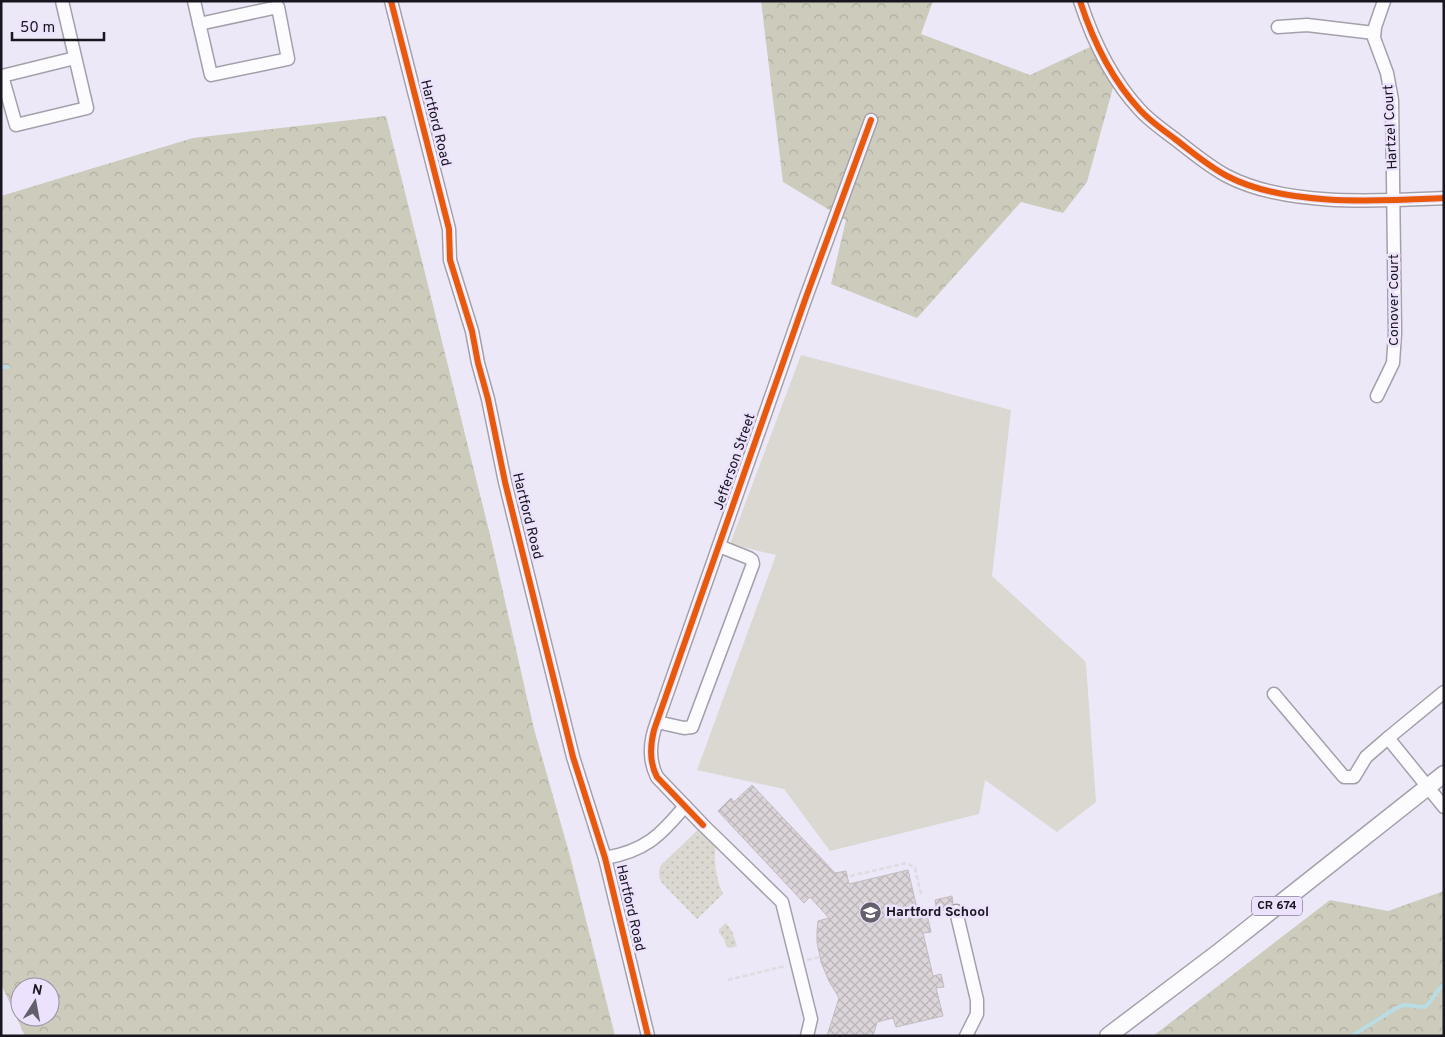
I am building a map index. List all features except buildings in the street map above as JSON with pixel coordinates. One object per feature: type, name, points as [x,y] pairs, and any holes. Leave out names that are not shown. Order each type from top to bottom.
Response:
[{"type":"main road","name":"CR 674","points":[[1108,1036],[1212,957],[1444,774]]},
{"type":"street","points":[[62,1],[87,108],[16,125],[2,76],[75,58]]},
{"type":"street","points":[[194,1],[199,24],[211,75],[288,59],[278,7],[199,24]]},
{"type":"street","name":"Hartford Road","points":[[391,1],[449,229],[450,260],[472,331],[505,482],[535,604],[573,757],[605,858],[648,1036]]},
{"type":"street","points":[[1080,1],[1094,41],[1104,62],[1141,111],[1204,161],[1228,176],[1256,187],[1288,194],[1338,200],[1444,198]]},
{"type":"street","points":[[1278,27],[1307,24],[1374,33],[1384,1]]},
{"type":"street","name":"Hartzel Court","points":[[1374,33],[1391,91],[1394,200]]},
{"type":"street","name":"Jefferson Street","points":[[807,1036],[811,1019],[782,902],[657,777],[653,769],[651,742],[656,722],[805,300],[871,120]]},
{"type":"street","name":"Conover Court","points":[[1377,396],[1393,363],[1395,333],[1394,200]]},
{"type":"street","points":[[656,722],[684,728],[692,727],[753,564],[749,558],[719,546]]},
{"type":"street","points":[[1274,694],[1344,776],[1354,777],[1366,757],[1444,692]]},
{"type":"street","points":[[1388,738],[1444,807]]},
{"type":"street","points":[[605,858],[628,853],[650,842],[667,827],[685,806]]},
{"type":"street","points":[[956,911],[977,1000],[976,1014],[966,1036]]},
{"type":"path","points":[[850,876],[907,863],[915,868],[921,894]]},
{"type":"path","points":[[728,980],[820,957]]},
{"type":"shaded area","points":[[801,355],[1011,410],[992,576],[1084,660],[1086,664],[1096,802],[1057,832],[985,780],[979,814],[830,851],[784,789],[697,770],[776,555],[730,544]]},
{"type":"shaded area","points":[[703,825],[717,838],[716,867],[723,894],[697,919],[662,883],[659,872],[661,865]]},
{"type":"shaded area","points":[[726,923],[732,931],[737,946],[730,948],[726,946],[724,939],[719,933],[719,929]]},
{"type":"green space","points":[[761,1],[933,1],[921,34],[1030,75],[1092,46],[1114,84],[1087,182],[1063,213],[1021,202],[917,318],[831,284],[846,220],[783,182]]},
{"type":"green space","points":[[386,116],[491,539],[534,729],[570,856],[615,1036],[25,1036],[21,1027],[60,1027],[60,977],[10,977],[10,1004],[1,984],[1,196],[193,138]]},
{"type":"green space","points":[[1444,891],[1444,1036],[1153,1036],[1330,900],[1388,911]]},
{"type":"waterway","points":[[1,367],[8,367]]},
{"type":"waterway","points":[[1352,1036],[1396,1008],[1404,1005],[1425,1007],[1444,984]]},
{"type":"cycle path","points":[[391,1],[449,229],[450,260],[472,331],[505,482],[573,757],[605,858],[648,1036]]},
{"type":"cycle path","points":[[1080,1],[1104,59],[1120,86],[1130,98],[1157,125],[1227,176],[1251,186],[1277,193],[1333,200],[1362,201],[1444,198]]},
{"type":"cycle path","points":[[703,825],[657,777],[651,754],[654,730],[805,300],[871,120]]},
{"type":"place","name":"Hartford School","points":[[870,912]]}]
